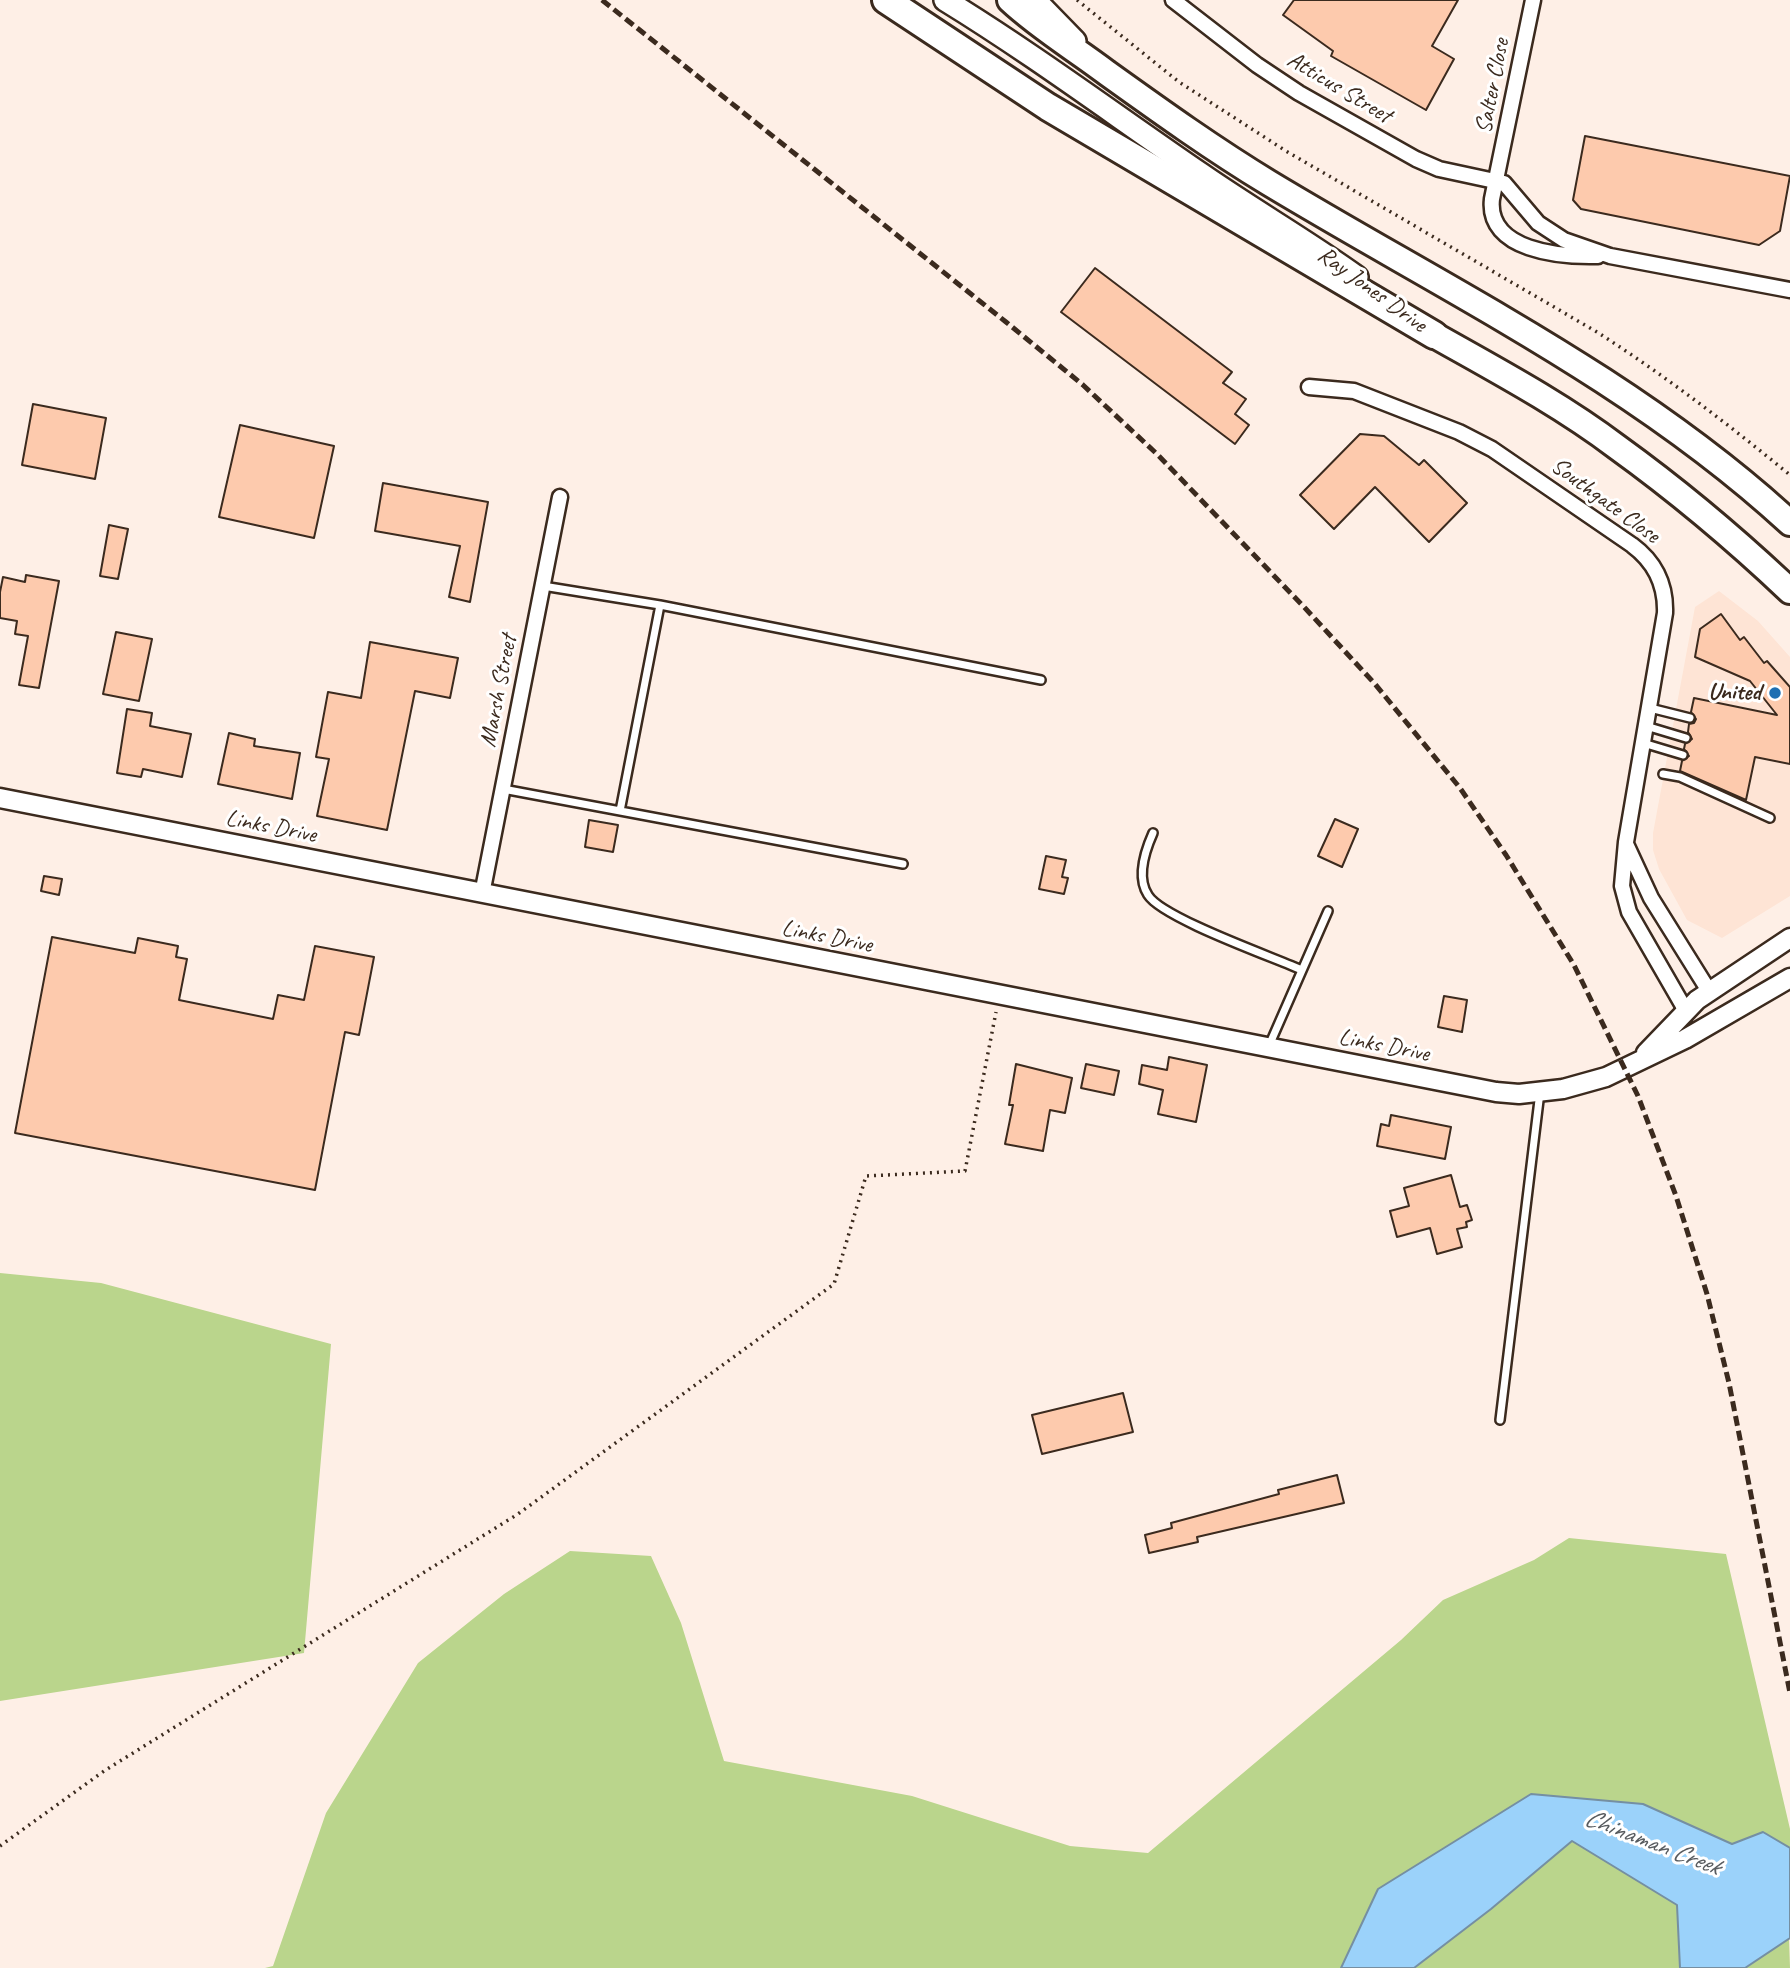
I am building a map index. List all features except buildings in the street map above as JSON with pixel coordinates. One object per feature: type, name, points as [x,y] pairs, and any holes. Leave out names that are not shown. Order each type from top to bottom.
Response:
[{"type":"highway","points":[[886,0],[1048,107],[1434,335]]},
{"type":"highway","name":"Ray Jones Drive","points":[[1010,0],[1057,39],[1160,112],[1269,183],[1541,341],[1640,404],[1720,463],[1790,523]]},
{"type":"highway","name":"Ray Jones Drive","points":[[1434,335],[1528,388],[1616,446],[1695,507],[1790,591]]},
{"type":"main road","name":"Ray Jones Drive","points":[[946,0],[1009,39],[1203,176],[1325,254],[1434,335]]},
{"type":"main road","name":"Ray Jones Drive","points":[[1035,0],[1105,71]]},
{"type":"street","name":"Atticus Street","points":[[1173,0],[1257,65],[1299,93],[1392,146],[1439,169],[1498,181]]},
{"type":"street","name":"Salter Close","points":[[1533,0],[1498,181],[1492,199],[1492,212],[1499,228],[1513,240],[1528,247],[1554,253],[1610,256],[1790,290]]},
{"type":"street","name":"Salter Close","points":[[1498,181],[1511,188],[1543,227],[1564,240],[1610,256]]},
{"type":"street","name":"Southgate Close","points":[[1309,387],[1354,391],[1459,432],[1492,449],[1645,555],[1659,576],[1666,600],[1663,632],[1626,842],[1622,881],[1624,900],[1629,912],[1686,1011]]},
{"type":"street","name":"Marsh Street","points":[[482,894],[560,497]]},
{"type":"street","name":"Links Drive","points":[[0,798],[1000,996],[1474,1088],[1520,1094],[1591,1083],[1715,1023],[1790,978]]},
{"type":"street","points":[[1626,842],[1651,898],[1709,991],[1715,1023]]},
{"type":"street","name":"Links Drive","points":[[1642,1059],[1686,1011],[1709,991],[1790,938]]},
{"type":"street","points":[[1686,1011],[1715,1023]]},
{"type":"lane","points":[[542,586],[660,605],[1041,680]]},
{"type":"lane","points":[[620,811],[660,605]]},
{"type":"lane","points":[[1650,708],[1690,718]]},
{"type":"lane","points":[[1646,726],[1686,737]]},
{"type":"lane","points":[[1643,743],[1683,755]]},
{"type":"lane","points":[[1663,774],[1680,777],[1770,818]]},
{"type":"lane","points":[[503,789],[903,864]]},
{"type":"lane","points":[[1153,834],[1142,870],[1142,883],[1149,898],[1171,914],[1303,970]]},
{"type":"lane","points":[[1268,1048],[1328,911]]},
{"type":"lane","points":[[1500,1420],[1540,1091]]},
{"type":"path","points":[[1077,0],[1200,96],[1286,150],[1638,358],[1790,475]]},
{"type":"path","points":[[0,1846],[104,1771],[518,1514],[834,1284],[866,1176],[965,1171],[1000,996]]},
{"type":"shaded area","points":[[1719,591],[1758,621],[1790,657],[1790,896],[1722,938],[1687,920],[1659,869],[1653,850],[1653,833],[1695,607]]},
{"type":"green space","points":[[0,1273],[101,1283],[331,1344],[304,1653],[0,1701]]},
{"type":"green space","points":[[1569,1538],[1726,1554],[1790,1829],[1790,1848],[1763,1832],[1732,1844],[1643,1804],[1531,1794],[1378,1889],[1341,1968],[265,1968],[273,1966],[326,1813],[418,1663],[504,1594],[570,1551],[651,1556],[681,1623],[724,1761],[912,1796],[1070,1846],[1148,1853],[1401,1640],[1443,1600],[1534,1560]]},
{"type":"green space","points":[[1572,1841],[1677,1905],[1680,1968],[1414,1968],[1491,1909]]},
{"type":"green space","points":[[1789,1938],[1790,1968],[1745,1968]]},
{"type":"water","name":"Chinaman Creek","points":[[1531,1794],[1643,1804],[1732,1844],[1763,1832],[1790,1848],[1790,1938],[1745,1968],[1680,1968],[1677,1905],[1572,1841],[1491,1909],[1414,1968],[1341,1968],[1378,1889]]},
{"type":"railway","points":[[602,0],[1083,385],[1158,455],[1305,608],[1375,684],[1460,788],[1506,855],[1574,965],[1638,1096],[1676,1196],[1707,1294],[1729,1383],[1790,1693]]},
{"type":"place","name":"United","points":[[1775,693]]}]
